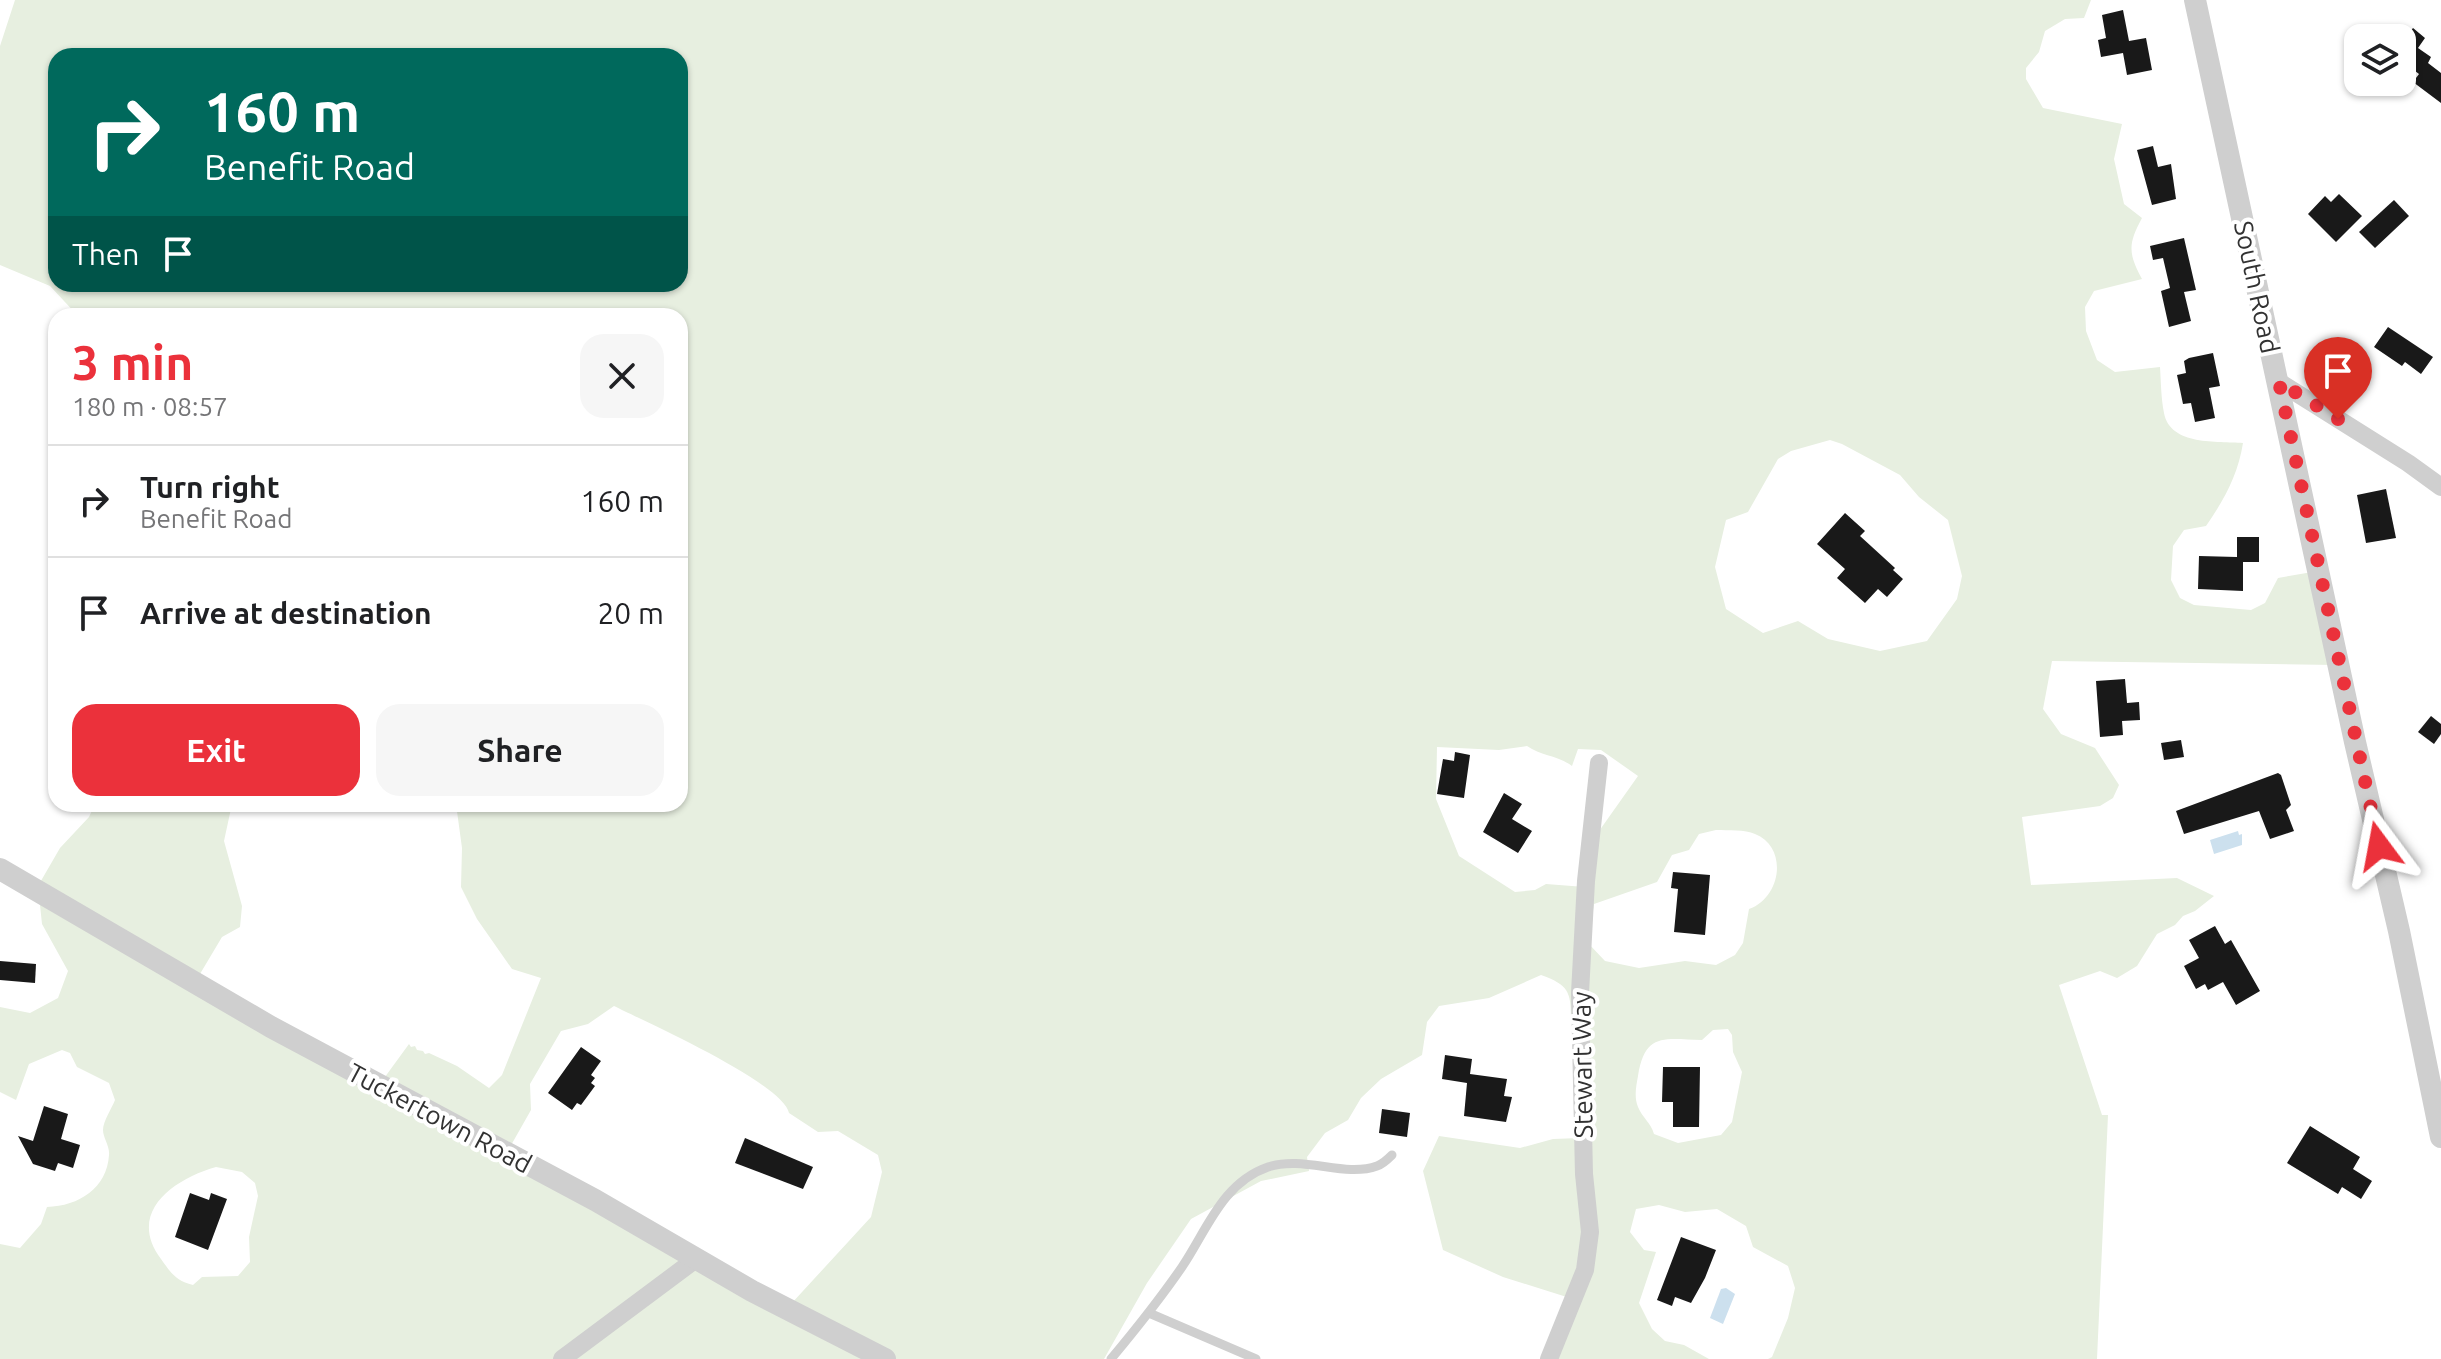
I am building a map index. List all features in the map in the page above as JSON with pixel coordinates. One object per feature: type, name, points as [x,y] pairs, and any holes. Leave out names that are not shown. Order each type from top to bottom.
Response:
[{"type":"street","name":"South Road","points":[[2195,0],[2355,742],[2399,931],[2441,1137]]},
{"type":"street","points":[[2279,382],[2441,487]]},
{"type":"street","name":"Stewart Way","points":[[1549,1359],[1585,1270],[1590,1232],[1584,1174],[1580,993],[1586,881],[1599,763]]},
{"type":"street","name":"Tuckertown Road","points":[[0,869],[271,1027],[595,1200],[752,1291],[885,1359]]},
{"type":"street","points":[[562,1359],[696,1259]]},
{"type":"lane","points":[[1111,1359],[1149,1313],[1183,1265],[1217,1207],[1237,1184],[1265,1168],[1287,1162],[1361,1168],[1379,1166],[1392,1155]]},
{"type":"lane","points":[[1149,1313],[1256,1359]]},
{"type":"green space","points":[[15,0],[2091,0],[2084,18],[2065,19],[2045,31],[2039,52],[2026,68],[2026,79],[2043,108],[2122,124],[2114,159],[2124,204],[2142,218],[2132,242],[2132,255],[2142,279],[2094,291],[2085,307],[2086,331],[2097,360],[2115,372],[2160,367],[2164,413],[2175,431],[2196,440],[2243,443],[2238,466],[2219,507],[2206,526],[2184,530],[2173,546],[2171,580],[2180,598],[2194,605],[2251,610],[2265,603],[2278,578],[2318,571],[2334,665],[2052,661],[2043,709],[2061,734],[2095,748],[2119,785],[2113,798],[2100,806],[2022,817],[2031,885],[2177,878],[2214,896],[2183,916],[2175,925],[2157,934],[2137,966],[2117,978],[2100,971],[2059,985],[2102,1115],[2108,1115],[2097,1359],[1768,1359],[1772,1357],[1788,1318],[1795,1288],[1788,1266],[1753,1247],[1746,1226],[1717,1209],[1685,1212],[1659,1205],[1636,1209],[1630,1232],[1644,1250],[1656,1252],[1639,1303],[1652,1329],[1665,1341],[1684,1345],[1709,1359],[1548,1359],[1573,1299],[1503,1277],[1443,1250],[1423,1171],[1439,1136],[1520,1148],[1553,1139],[1580,1138],[1578,1020],[1571,1020],[1569,996],[1563,986],[1541,975],[1489,998],[1439,1006],[1427,1022],[1422,1055],[1381,1079],[1361,1098],[1348,1120],[1325,1133],[1307,1157],[1309,1171],[1261,1181],[1191,1219],[1147,1283],[1104,1359],[0,1359],[0,1244],[20,1248],[41,1224],[47,1207],[70,1203],[89,1193],[97,1186],[107,1167],[109,1152],[103,1126],[115,1100],[109,1083],[77,1067],[70,1053],[62,1050],[29,1064],[16,1100],[0,1092],[0,1007],[30,1013],[58,998],[68,971],[42,924],[38,886],[60,848],[91,812],[230,812],[224,841],[242,906],[240,927],[222,937],[197,979],[382,1081],[409,1044],[425,1054],[457,1066],[489,1088],[502,1075],[541,978],[512,969],[477,919],[461,887],[462,848],[457,812],[688,812],[688,308],[71,308],[56,292],[688,292],[688,48],[48,48],[48,285],[0,265],[0,46]],"holes":[[[1830,440],[1842,444],[1900,475],[1919,497],[1948,520],[1962,576],[1957,599],[1927,641],[1880,651],[1828,639],[1798,621],[1763,633],[1726,609],[1715,567],[1726,520],[1748,512],[1778,459],[1791,451]],[[1527,746],[1572,766],[1578,749],[1601,750],[1638,776],[1592,841],[1585,887],[1546,884],[1535,890],[1515,892],[1459,856],[1436,799],[1437,747],[1499,750]],[[1716,830],[1751,832],[1766,840],[1776,860],[1774,883],[1760,903],[1749,909],[1743,943],[1735,955],[1716,965],[1685,961],[1639,968],[1605,961],[1588,943],[1594,904],[1657,882],[1672,855],[1689,850],[1699,834]],[[614,1006],[739,1070],[781,1100],[789,1113],[818,1132],[838,1131],[878,1155],[882,1172],[871,1217],[791,1304],[510,1147],[531,1110],[530,1084],[561,1031],[588,1024]],[[1728,1029],[1742,1072],[1732,1122],[1721,1135],[1678,1143],[1654,1134],[1636,1099],[1638,1076],[1646,1052],[1658,1041],[1702,1040],[1713,1030]],[[216,1167],[242,1172],[255,1183],[258,1196],[249,1237],[250,1262],[238,1276],[202,1277],[193,1285],[178,1279],[161,1259],[152,1242],[149,1226],[152,1212],[160,1200],[171,1189],[200,1172]]]},
{"type":"water","points":[[2238,831],[2239,835],[2242,834],[2242,845],[2214,854],[2210,840]]},
{"type":"water","points":[[1726,1288],[1735,1294],[1723,1324],[1710,1318],[1721,1289]]},
{"type":"building","points":[[2123,10],[2129,41],[2146,38],[2152,70],[2127,75],[2123,53],[2101,57],[2098,40],[2106,38],[2102,15]]},
{"type":"building","points":[[2416,30],[2425,38],[2418,48],[2431,57],[2428,63],[2441,73],[2441,103],[2416,84],[2419,74],[2416,72]]},
{"type":"building","points":[[2153,146],[2158,167],[2171,164],[2176,199],[2152,205],[2137,150]]},
{"type":"building","points":[[2339,194],[2362,216],[2336,242],[2308,214],[2325,196],[2331,202]]},
{"type":"building","points":[[2394,200],[2409,216],[2375,248],[2359,232]]},
{"type":"building","points":[[2184,238],[2196,290],[2184,292],[2191,321],[2169,327],[2161,291],[2170,288],[2163,258],[2153,260],[2150,246]]},
{"type":"building","points":[[2388,327],[2433,357],[2421,374],[2405,362],[2402,366],[2374,347]]},
{"type":"building","points":[[2213,353],[2220,386],[2209,388],[2215,418],[2195,422],[2191,403],[2183,404],[2177,375],[2186,373],[2184,361]]},
{"type":"building","points":[[2386,489],[2396,538],[2366,543],[2357,495]]},
{"type":"building","points":[[1845,513],[1865,531],[1860,536],[1903,579],[1887,597],[1878,589],[1865,603],[1837,578],[1845,569],[1817,544]]},
{"type":"building","points":[[2237,537],[2259,537],[2259,562],[2243,562],[2243,591],[2198,589],[2199,556],[2237,557]]},
{"type":"building","points":[[2125,679],[2127,703],[2139,702],[2140,720],[2122,721],[2123,735],[2100,737],[2096,681]]},
{"type":"building","points":[[2431,716],[2441,724],[2441,734],[2434,744],[2418,732]]},
{"type":"building","points":[[2181,740],[2184,757],[2164,760],[2161,743]]},
{"type":"building","points":[[1455,752],[1470,755],[1464,798],[1437,794],[1443,759],[1454,761]]},
{"type":"building","points":[[2278,773],[2291,805],[2286,810],[2294,831],[2270,839],[2259,811],[2184,834],[2176,811]]},
{"type":"building","points":[[1504,793],[1522,804],[1512,819],[1532,831],[1518,853],[1483,832]]},
{"type":"building","points":[[1673,872],[1710,875],[1705,935],[1674,932],[1678,889],[1671,888]]},
{"type":"building","points":[[2215,926],[2225,944],[2231,940],[2260,991],[2236,1005],[2223,982],[2208,990],[2205,984],[2196,989],[2184,966],[2199,958],[2189,940]]},
{"type":"building","points":[[0,961],[36,964],[35,983],[0,980]]},
{"type":"building","points":[[581,1047],[601,1061],[591,1075],[595,1078],[591,1083],[595,1086],[581,1105],[577,1103],[572,1110],[548,1093]]},
{"type":"building","points":[[1445,1055],[1472,1059],[1470,1074],[1507,1079],[1504,1096],[1512,1097],[1506,1122],[1464,1116],[1467,1083],[1442,1079]]},
{"type":"building","points":[[1663,1067],[1700,1067],[1699,1127],[1673,1127],[1673,1102],[1662,1102]]},
{"type":"building","points":[[44,1106],[68,1114],[61,1139],[80,1145],[73,1168],[58,1163],[55,1171],[33,1164],[18,1136],[33,1141]]},
{"type":"building","points":[[1382,1109],[1410,1113],[1407,1137],[1379,1133]]},
{"type":"building","points":[[2310,1126],[2360,1157],[2353,1169],[2372,1181],[2361,1199],[2342,1187],[2338,1194],[2287,1163]]},
{"type":"building","points":[[745,1138],[813,1167],[803,1189],[735,1163]]},
{"type":"building","points":[[190,1193],[209,1200],[211,1193],[227,1199],[208,1250],[175,1237]]},
{"type":"building","points":[[1681,1237],[1716,1250],[1691,1303],[1675,1297],[1672,1306],[1657,1300]]},
{"type":"route","points":[[2338,419],[2279,382],[2379,846]]}]
